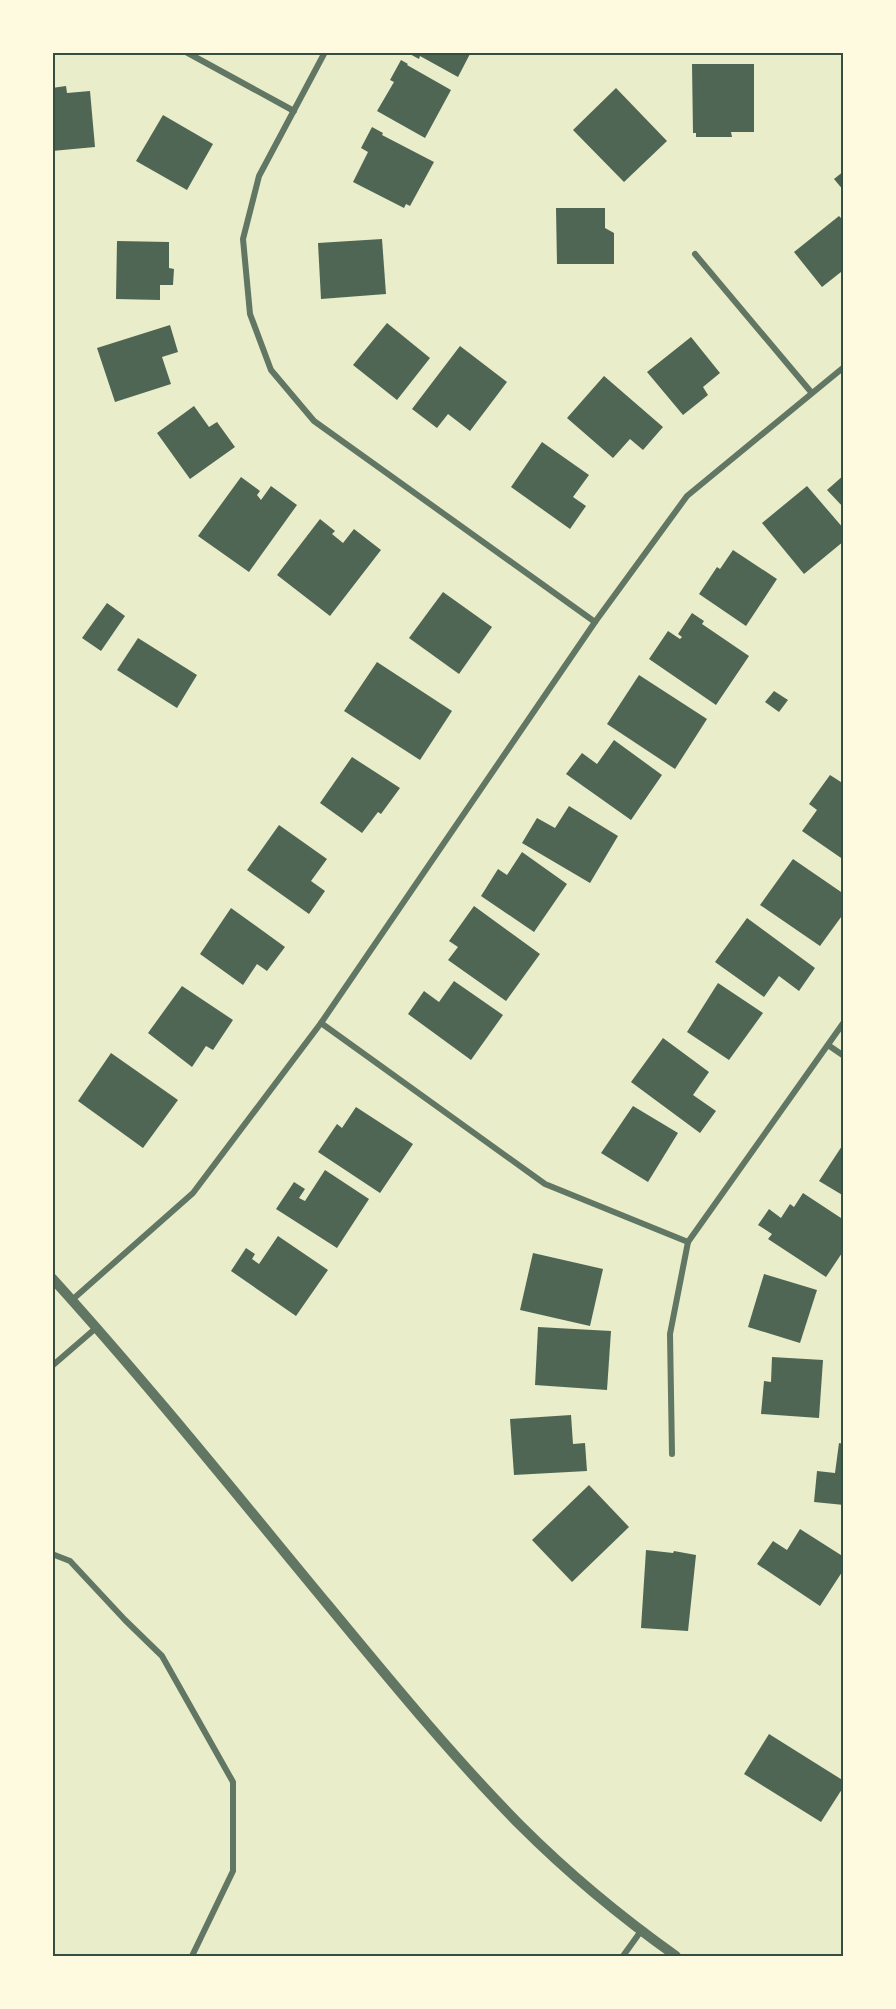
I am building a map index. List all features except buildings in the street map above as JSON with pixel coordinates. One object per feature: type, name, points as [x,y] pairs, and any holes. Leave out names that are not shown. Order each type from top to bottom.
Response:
[{"type":"street","points":[[186,52],[294,111]]},
{"type":"street","points":[[325,52],[259,176],[243,239],[250,314],[271,370],[314,421],[595,622]]},
{"type":"street","points":[[695,254],[811,392]]},
{"type":"street","points":[[72,1300],[193,1193],[321,1023],[595,622],[687,496],[843,367]]},
{"type":"street","points":[[672,1454],[670,1334],[688,1242],[843,1022]]},
{"type":"street","points":[[321,1023],[545,1184],[688,1242]]},
{"type":"street","points":[[828,1045],[843,1056]]},
{"type":"street","points":[[52,1278],[153,1393],[406,1700],[465,1767],[522,1827],[598,1896],[676,1956]]},
{"type":"street","points":[[52,1366],[96,1328]]},
{"type":"street","points":[[52,1554],[70,1561],[162,1656],[233,1782],[233,1871],[192,1956]]},
{"type":"street","points":[[623,1956],[641,1931]]}]
